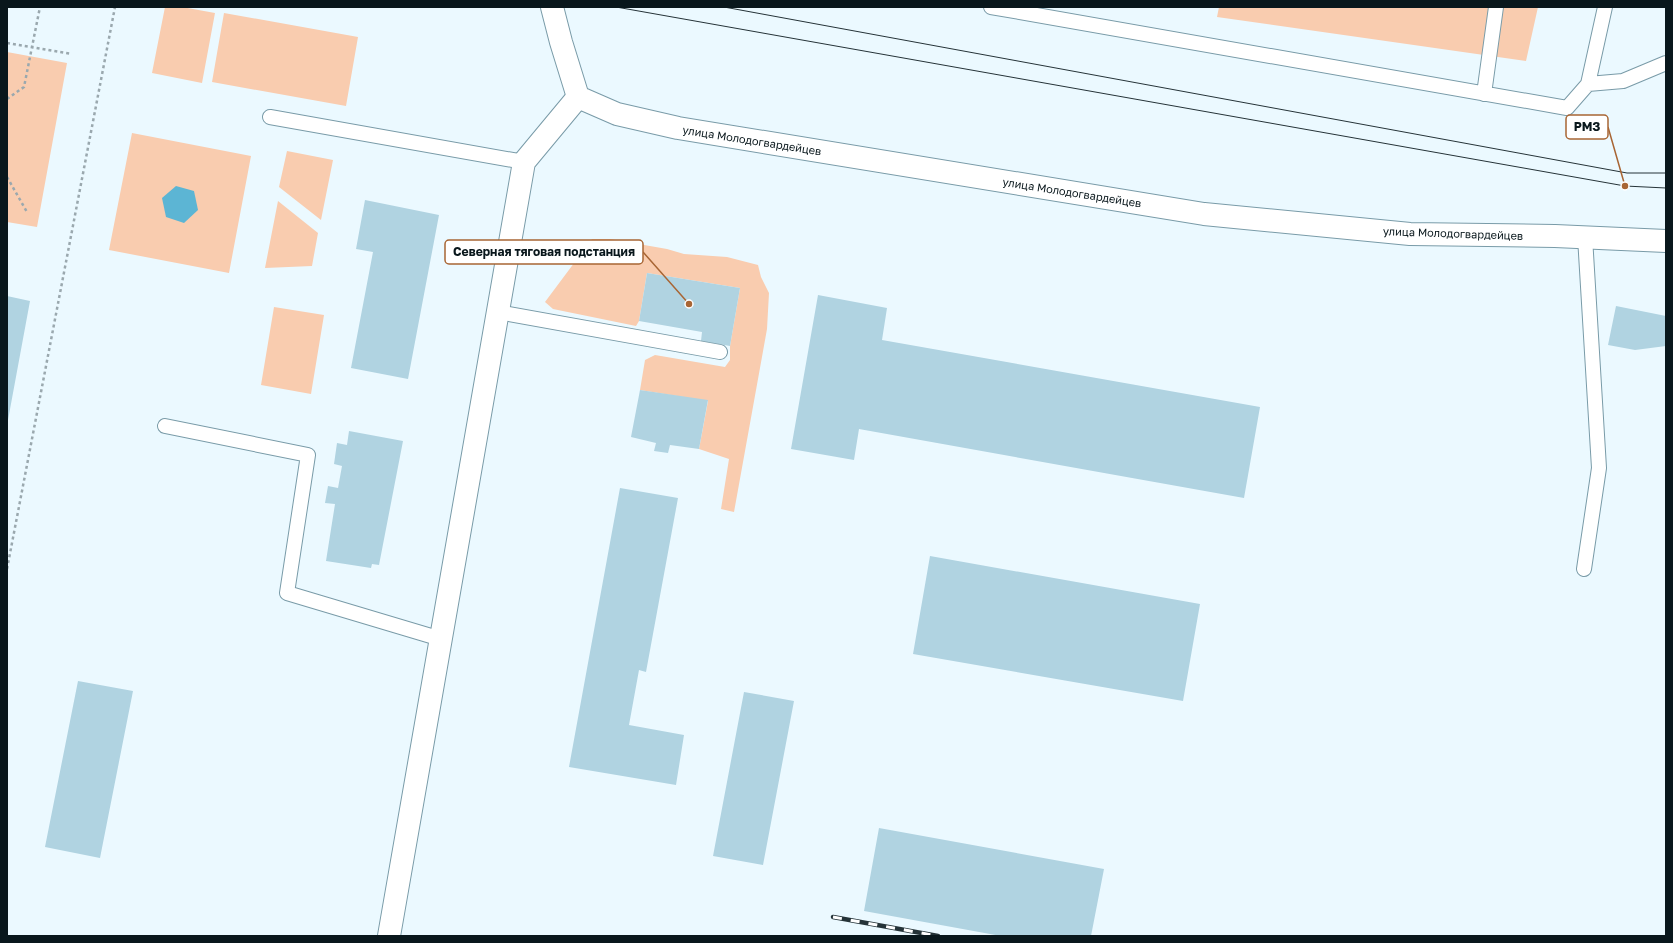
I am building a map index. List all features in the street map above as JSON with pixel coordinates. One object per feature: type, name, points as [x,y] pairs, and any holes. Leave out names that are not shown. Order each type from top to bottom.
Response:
[{"type":"street","points":[[389,936],[524,162],[578,97],[552,7]]},
{"type":"street","name":"улица Молодогвардейцев","points":[[578,97],[617,114],[678,128],[1204,214],[1410,234],[1585,237],[1666,241]]},
{"type":"lane","points":[[991,7],[1015,9],[1566,108],[1588,84],[1605,7]]},
{"type":"lane","points":[[1484,94],[1496,7]]},
{"type":"lane","points":[[1588,84],[1623,82],[1666,63]]},
{"type":"lane","points":[[270,117],[524,162]]},
{"type":"lane","points":[[1584,569],[1599,468],[1585,237]]},
{"type":"lane","points":[[498,312],[720,352]]},
{"type":"lane","points":[[165,426],[308,455],[287,592],[441,639]]},
{"type":"path","points":[[7,99],[24,88],[40,7]]},
{"type":"path","points":[[7,569],[115,7]]},
{"type":"path","points":[[7,43],[72,54]]},
{"type":"path","points":[[7,177],[27,212]]},
{"type":"shaded area","points":[[165,7],[182,7],[215,13],[202,83],[152,73]]},
{"type":"shaded area","points":[[1219,7],[1538,7],[1526,61],[1217,17]]},
{"type":"shaded area","points":[[224,13],[358,37],[346,106],[212,82]]},
{"type":"shaded area","points":[[7,52],[67,63],[37,227],[7,222]]},
{"type":"shaded area","points":[[132,133],[251,156],[229,273],[109,250]]},
{"type":"shaded area","points":[[287,151],[333,160],[321,220],[279,187]]},
{"type":"shaded area","points":[[278,201],[318,233],[312,266],[265,268]]},
{"type":"shaded area","points":[[592,239],[610,239],[667,249],[684,254],[727,257],[758,265],[761,277],[769,293],[767,329],[734,512],[721,509],[729,459],[699,449],[708,401],[640,390],[645,360],[655,355],[725,367],[730,360],[730,346],[740,288],[647,273],[639,321],[636,326],[553,309],[545,302]]},
{"type":"shaded area","points":[[274,307],[324,315],[311,394],[261,385]]},
{"type":"water","points":[[176,186],[194,191],[198,210],[184,223],[166,217],[162,198]]},
{"type":"building","points":[[365,200],[439,215],[408,379],[351,368],[373,252],[356,249]]},
{"type":"building","points":[[647,273],[740,288],[730,346],[701,341],[702,332],[639,321]]},
{"type":"building","points":[[818,295],[887,308],[882,340],[1260,407],[1244,498],[859,429],[854,460],[791,449]]},
{"type":"building","points":[[7,296],[30,301],[8,420],[7,420]]},
{"type":"building","points":[[1616,306],[1666,316],[1666,346],[1635,350],[1608,345]]},
{"type":"building","points":[[640,390],[708,400],[699,449],[670,445],[668,453],[654,451],[656,443],[631,437]]},
{"type":"building","points":[[349,431],[403,441],[379,565],[372,564],[371,568],[326,561],[335,504],[325,503],[328,486],[338,488],[342,466],[334,464],[337,443],[347,445]]},
{"type":"building","points":[[620,488],[678,498],[646,672],[639,670],[629,725],[684,735],[676,785],[569,767]]},
{"type":"building","points":[[930,556],[1200,604],[1183,701],[913,654]]},
{"type":"building","points":[[78,681],[133,691],[100,858],[45,847]]},
{"type":"building","points":[[744,692],[794,701],[763,865],[713,856]]},
{"type":"building","points":[[879,828],[1104,869],[1091,936],[1001,936],[864,911]]},
{"type":"tram line","points":[[616,7],[1625,186],[1666,188]]},
{"type":"tram line","points":[[724,7],[1627,173],[1666,173]]},
{"type":"railway","points":[[833,917],[938,936]]},
{"type":"place","name":"РМЗ","points":[[1625,186]]},
{"type":"place","name":"Северная тяговая подстанция","points":[[689,304]]}]
